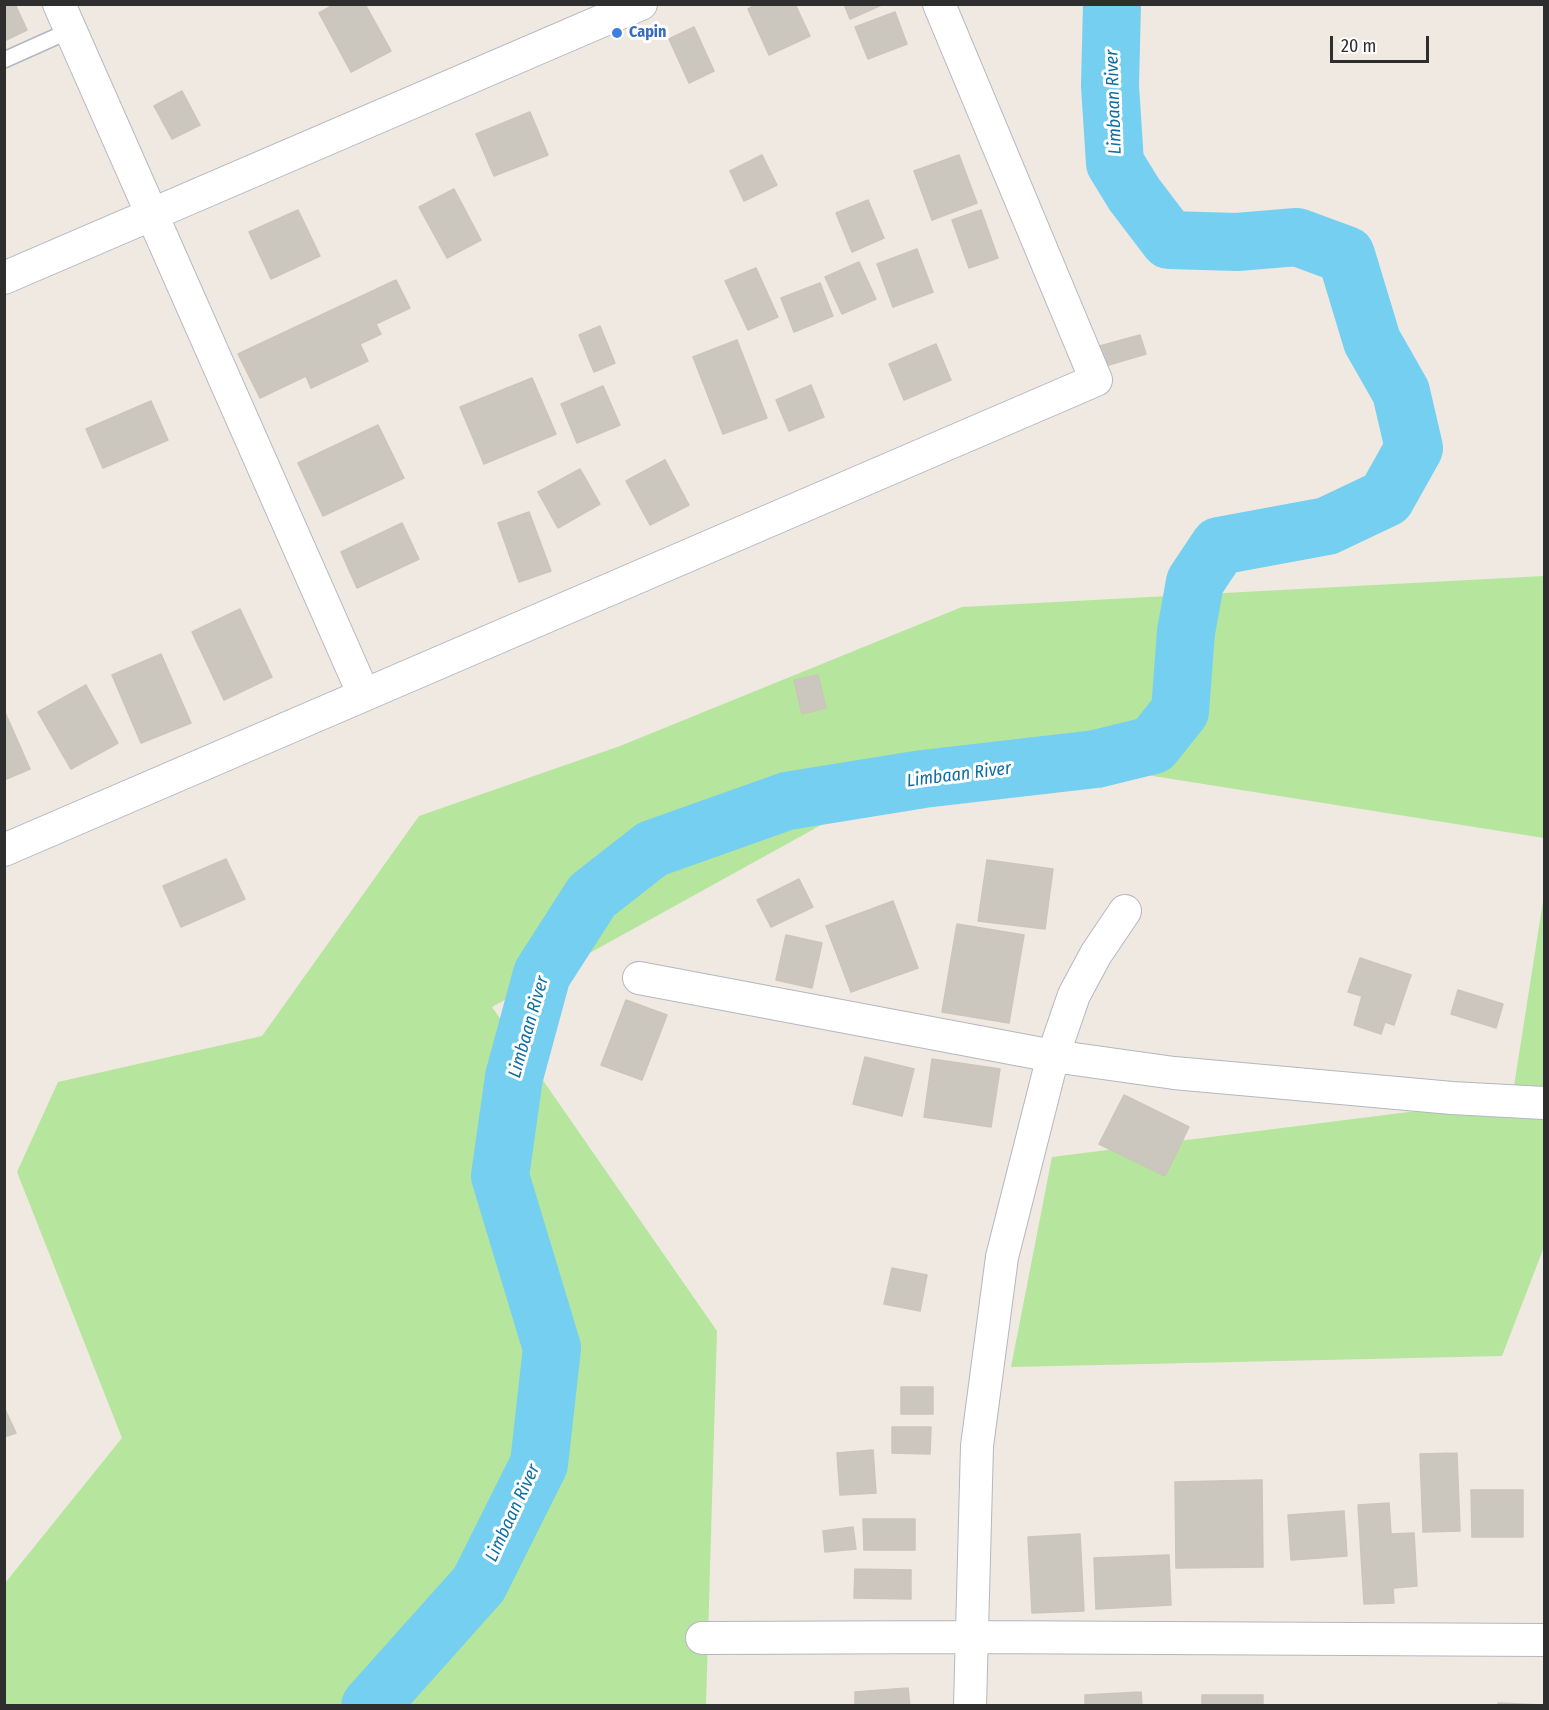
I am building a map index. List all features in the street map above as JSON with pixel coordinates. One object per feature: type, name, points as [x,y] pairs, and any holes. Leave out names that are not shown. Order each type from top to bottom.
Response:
[{"type":"street","points":[[4,278],[641,4]]},
{"type":"street","points":[[4,850],[1096,380],[939,4]]},
{"type":"street","points":[[65,17],[364,695]]},
{"type":"street","points":[[970,1706],[970,1637],[977,1446],[1002,1257],[1053,1056],[1074,995],[1096,954],[1125,911]]},
{"type":"street","points":[[639,978],[1053,1056],[1173,1073],[1452,1098],[1545,1103]]},
{"type":"street","points":[[702,1638],[1545,1640]]},
{"type":"lane","points":[[4,60],[65,17]]},
{"type":"green space","points":[[1544,576],[1544,838],[964,746],[492,1007],[717,1331],[706,1705],[5,1706],[5,1583],[122,1438],[17,1172],[58,1082],[262,1036],[419,816],[620,746],[962,607]]},
{"type":"green space","points":[[1544,895],[1544,1247],[1502,1356],[1011,1367],[1052,1157],[1512,1099]]},
{"type":"building","points":[[4,4],[15,4],[27,30],[4,41]]},
{"type":"building","points":[[335,4],[365,4],[391,51],[351,72],[319,13]]},
{"type":"building","points":[[757,4],[795,4],[810,36],[769,55],[748,9]]},
{"type":"building","points":[[844,4],[884,4],[850,19]]},
{"type":"building","points":[[895,12],[907,44],[868,59],[855,27]]},
{"type":"building","points":[[694,27],[714,71],[689,83],[669,39]]},
{"type":"building","points":[[182,91],[200,125],[172,139],[154,106]]},
{"type":"building","points":[[530,112],[548,155],[494,176],[476,134]]},
{"type":"building","points":[[762,155],[777,185],[744,201],[730,171]]},
{"type":"building","points":[[959,155],[977,203],[932,220],[914,171]]},
{"type":"building","points":[[454,189],[481,240],[447,258],[419,207]]},
{"type":"building","points":[[868,200],[884,238],[852,252],[836,213]]},
{"type":"building","points":[[298,210],[320,256],[271,279],[249,232]]},
{"type":"building","points":[[981,210],[998,258],[969,268],[952,220]]},
{"type":"building","points":[[917,249],[933,292],[893,307],[877,264]]},
{"type":"building","points":[[859,262],[876,299],[842,314],[825,277]]},
{"type":"building","points":[[756,268],[778,317],[748,330],[725,281]]},
{"type":"building","points":[[396,280],[410,308],[376,324],[381,334],[360,344],[368,361],[311,388],[306,376],[260,398],[238,354]]},
{"type":"building","points":[[820,283],[833,316],[794,332],[781,298]]},
{"type":"building","points":[[600,326],[615,363],[594,372],[579,335]]},
{"type":"building","points":[[1140,335],[1146,354],[1102,367],[1096,347]]},
{"type":"building","points":[[737,340],[767,418],[723,434],[693,357]]},
{"type":"building","points":[[936,344],[951,380],[904,400],[889,364]]},
{"type":"building","points":[[532,378],[556,434],[484,464],[460,407]]},
{"type":"building","points":[[811,385],[824,417],[789,431],[776,400]]},
{"type":"building","points":[[603,386],[620,425],[577,443],[561,404]]},
{"type":"building","points":[[151,401],[168,440],[103,468],[86,429]]},
{"type":"building","points":[[378,425],[404,478],[323,516],[298,463]]},
{"type":"building","points":[[665,460],[689,505],[650,525],[626,481]]},
{"type":"building","points":[[580,469],[600,504],[558,528],[538,492]]},
{"type":"building","points":[[529,512],[551,571],[519,582],[498,523]]},
{"type":"building","points":[[402,523],[419,559],[357,588],[341,552]]},
{"type":"building","points":[[240,609],[272,677],[224,700],[192,632]]},
{"type":"building","points":[[161,654],[191,723],[141,743],[112,675]]},
{"type":"building","points":[[818,675],[826,708],[802,714],[794,680]]},
{"type":"building","points":[[86,685],[118,743],[71,769],[38,712]]},
{"type":"building","points":[[4,710],[30,769],[4,780]]},
{"type":"building","points":[[226,859],[245,899],[181,927],[163,886]]},
{"type":"building","points":[[987,860],[1053,869],[1045,929],[978,921]]},
{"type":"building","points":[[799,879],[813,907],[771,927],[757,900]]},
{"type":"building","points":[[893,901],[918,968],[851,992],[826,926]]},
{"type":"building","points":[[957,924],[1024,935],[1009,1023],[942,1012]]},
{"type":"building","points":[[786,935],[822,943],[812,988],[776,980]]},
{"type":"building","points":[[1360,958],[1411,975],[1394,1025],[1385,1022],[1381,1034],[1354,1025],[1362,996],[1348,992]]},
{"type":"building","points":[[1458,990],[1503,1004],[1496,1028],[1451,1014]]},
{"type":"building","points":[[626,1000],[667,1015],[642,1080],[601,1065]]},
{"type":"building","points":[[865,1057],[914,1069],[902,1116],[853,1104]]},
{"type":"building","points":[[932,1059],[1000,1069],[991,1127],[924,1117]]},
{"type":"building","points":[[1124,1095],[1189,1127],[1165,1176],[1099,1144]]},
{"type":"building","points":[[892,1268],[927,1275],[920,1311],[884,1304]]},
{"type":"building","points":[[901,1387],[933,1387],[933,1414],[901,1414]]},
{"type":"building","points":[[4,1407],[16,1433],[4,1437]]},
{"type":"building","points":[[892,1427],[931,1427],[930,1454],[892,1453]]},
{"type":"building","points":[[873,1450],[876,1493],[840,1495],[837,1453]]},
{"type":"building","points":[[1457,1453],[1460,1531],[1423,1532],[1420,1454]]},
{"type":"building","points":[[1262,1480],[1263,1567],[1176,1568],[1175,1482]]},
{"type":"building","points":[[1471,1490],[1523,1490],[1523,1537],[1472,1537]]},
{"type":"building","points":[[1389,1503],[1391,1534],[1414,1533],[1417,1586],[1393,1588],[1394,1603],[1364,1604],[1358,1505]]},
{"type":"building","points":[[1344,1511],[1347,1556],[1291,1560],[1288,1515]]},
{"type":"building","points":[[863,1519],[915,1519],[915,1550],[864,1550]]},
{"type":"building","points":[[853,1527],[856,1549],[825,1552],[823,1531]]},
{"type":"building","points":[[1080,1534],[1084,1611],[1032,1613],[1028,1537]]},
{"type":"building","points":[[1169,1555],[1171,1605],[1096,1609],[1094,1558]]},
{"type":"building","points":[[855,1569],[911,1570],[911,1599],[854,1598]]},
{"type":"building","points":[[908,1688],[910,1706],[855,1706],[855,1692]]},
{"type":"building","points":[[1141,1692],[1142,1706],[1085,1706],[1085,1695]]},
{"type":"building","points":[[1202,1695],[1263,1695],[1263,1706],[1202,1706]]},
{"type":"building","points":[[1498,1703],[1544,1705],[1544,1706],[1498,1706]]},
{"type":"waterway","name":"Limbaan River","points":[[370,1706],[479,1584],[539,1464],[552,1348],[500,1176],[514,1077],[542,974],[592,896],[652,849],[787,801],[923,779],[1096,759],[1153,745],[1180,711],[1186,632],[1195,582],[1219,546],[1327,526],[1386,498],[1414,448],[1401,392],[1372,341],[1346,255],[1297,237],[1237,242],[1169,240],[1134,194],[1115,163],[1110,86],[1112,4]]},
{"type":"place","name":"Capin","points":[[617,33]]}]
